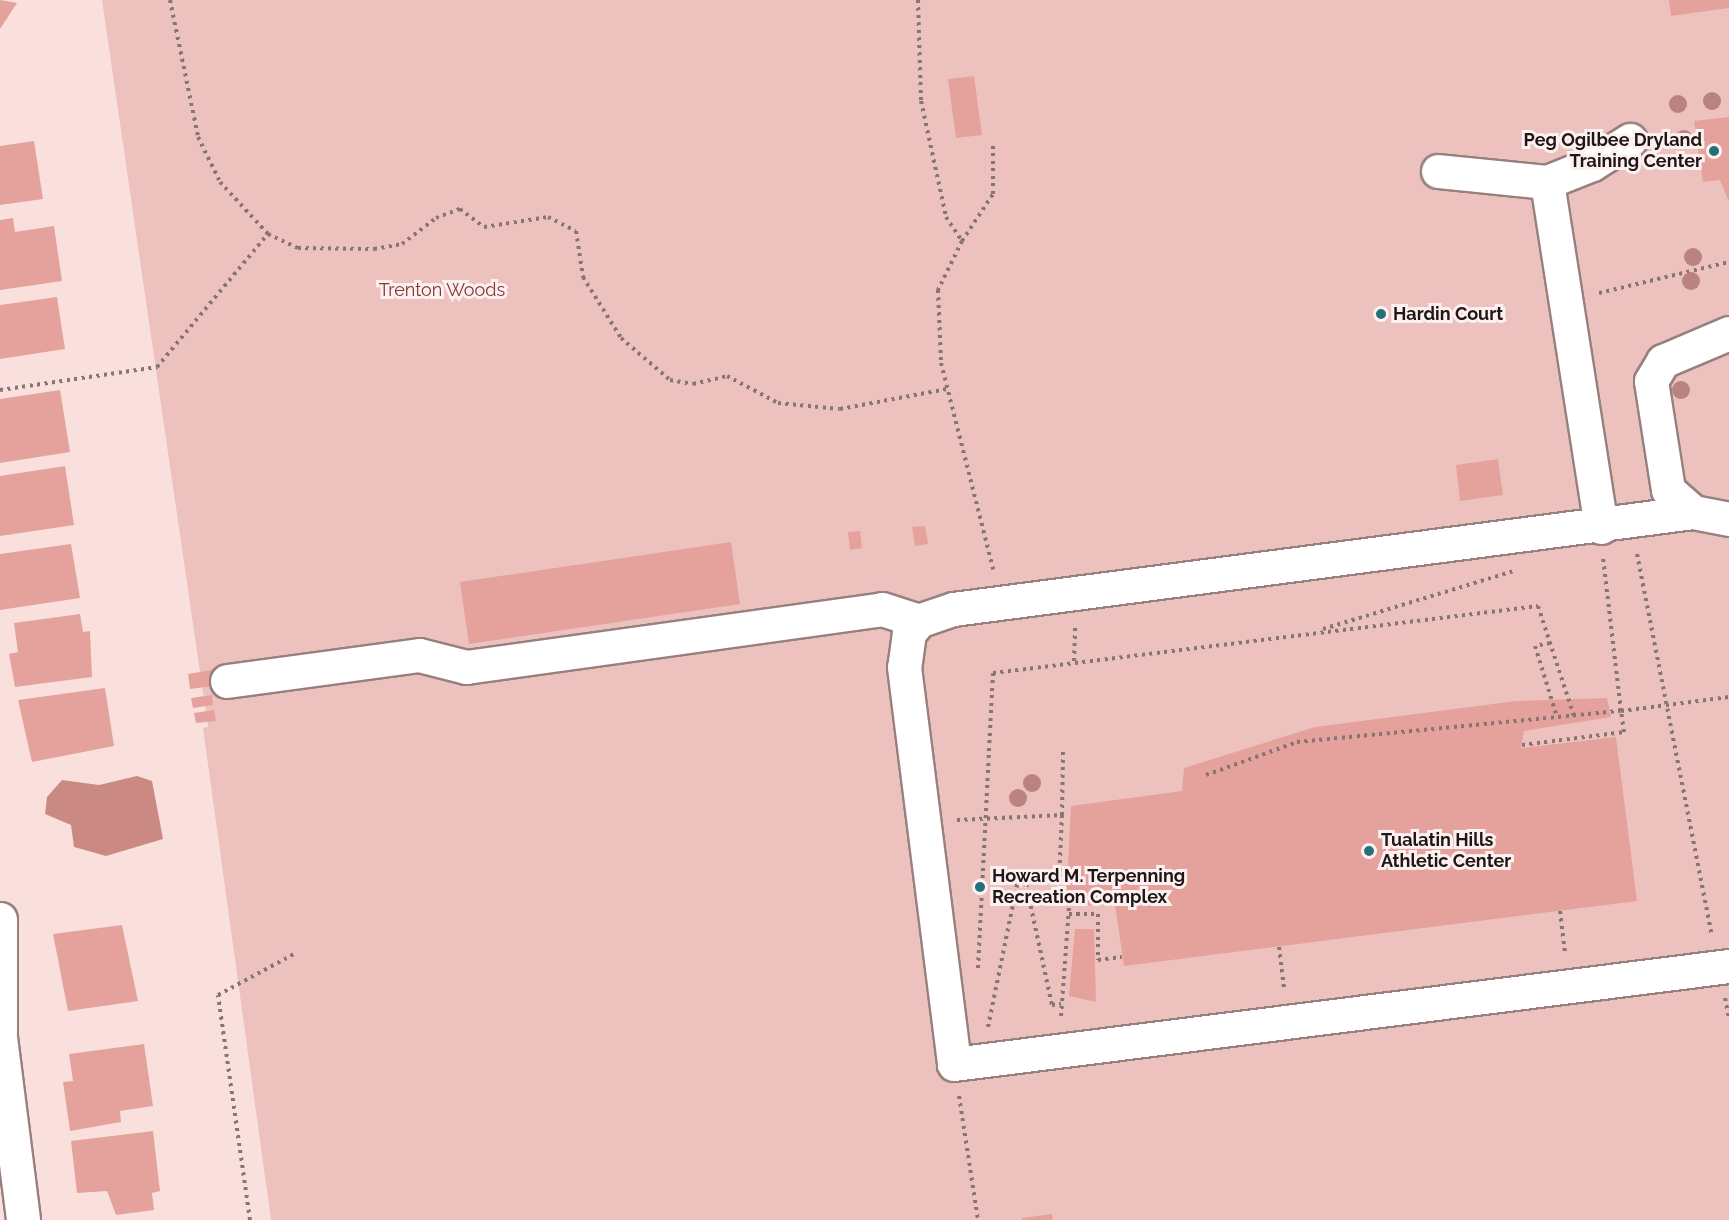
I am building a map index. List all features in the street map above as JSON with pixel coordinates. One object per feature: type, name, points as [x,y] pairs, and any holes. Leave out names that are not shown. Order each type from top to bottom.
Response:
[{"type":"street","points":[[1438,171],[1547,182],[1592,164],[1630,140]]},
{"type":"street","points":[[1547,182],[1616,523]]},
{"type":"street","points":[[1693,512],[1678,503],[1664,479],[1651,381],[1663,361],[1729,333]]},
{"type":"street","points":[[227,681],[419,655],[466,668],[882,609],[920,621],[1001,602],[1693,512],[1729,519]]},
{"type":"street","points":[[920,621],[909,633],[904,667],[968,1062],[1724,967]]},
{"type":"street","points":[[0,920],[0,1030]]},
{"type":"street","points":[[0,1037],[23,1220]]},
{"type":"path","points":[[170,0],[198,137],[220,182],[268,234],[298,248],[374,249],[402,244],[436,218],[460,209],[484,227],[549,217],[576,231],[583,277],[621,338],[670,380],[693,384],[727,376],[778,403],[840,409],[947,389]]},
{"type":"path","points":[[918,0],[921,101],[946,217],[962,240]]},
{"type":"path","points":[[993,143],[993,194],[962,240],[938,290],[947,389],[1001,602]]},
{"type":"path","points":[[0,390],[157,367],[268,234]]},
{"type":"path","points":[[1585,297],[1729,262]]},
{"type":"path","points":[[1616,523],[1665,705],[1724,967],[1729,1018]]},
{"type":"path","points":[[1521,745],[1624,732],[1621,711],[1616,523]]},
{"type":"path","points":[[1312,632],[1523,569]]},
{"type":"path","points":[[978,981],[983,820],[993,673],[1538,606],[1574,716]]},
{"type":"path","points":[[1550,643],[1535,646],[1557,717]]},
{"type":"path","points":[[1206,775],[1298,742],[1574,716],[1729,697]]},
{"type":"path","points":[[1063,749],[1059,882],[1067,882]]},
{"type":"path","points":[[983,820],[1062,815]]},
{"type":"path","points":[[1060,859],[1068,859]]},
{"type":"path","points":[[978,1220],[968,1062],[1020,875],[1026,884],[1052,1005],[1061,1004],[1069,907]]},
{"type":"path","points":[[1560,911],[1569,986]]},
{"type":"path","points":[[1069,914],[1098,914],[1098,960],[1122,957]]},
{"type":"path","points":[[1279,947],[1288,1022]]},
{"type":"path","points":[[250,1220],[218,995],[296,953]]},
{"type":"green space","name":"Howard M. Terpenning Recreation Complex","points":[[102,0],[1729,0],[1729,1220],[271,1220],[203,728],[208,727]]},
{"type":"shaded area","points":[[137,776],[152,781],[163,839],[106,856],[74,847],[71,825],[45,814],[47,797],[62,780],[99,785]]},
{"type":"building","points":[[0,0],[17,3],[0,29]]},
{"type":"building","points":[[1669,0],[1729,0],[1729,8],[1671,16]]},
{"type":"building","points":[[974,76],[982,135],[956,138],[948,79]]},
{"type":"building","name":"Peg Ogilbee Dryland Training Center","points":[[1729,117],[1729,202],[1720,180],[1703,182],[1694,121]]},
{"type":"building","points":[[34,141],[43,199],[0,205],[0,146]]},
{"type":"building","points":[[13,218],[15,232],[54,226],[62,281],[0,290],[0,220]]},
{"type":"building","points":[[57,297],[65,349],[0,359],[0,305]]},
{"type":"building","points":[[60,390],[70,452],[0,463],[0,399]]},
{"type":"building","points":[[1498,459],[1503,495],[1460,501],[1456,465]]},
{"type":"building","points":[[65,466],[74,525],[0,536],[0,476]]},
{"type":"building","points":[[925,526],[928,544],[915,546],[912,527]]},
{"type":"building","points":[[860,531],[862,548],[850,550],[848,532]]},
{"type":"building","points":[[731,542],[740,604],[469,644],[460,582]]},
{"type":"building","points":[[71,544],[80,598],[0,610],[0,554]]},
{"type":"building","points":[[80,614],[83,632],[90,631],[92,677],[15,687],[9,654],[18,652],[14,623]]},
{"type":"building","points":[[218,669],[221,685],[190,689],[188,674]]},
{"type":"building","points":[[105,688],[114,746],[32,762],[18,700]]},
{"type":"building","points":[[212,695],[213,705],[193,708],[191,698]]},
{"type":"building","name":"Tualatin Hills Athletic Center","points":[[1607,698],[1611,717],[1524,731],[1521,748],[1616,737],[1637,901],[1124,966],[1115,905],[1066,906],[1071,806],[1182,791],[1184,768],[1315,727],[1516,701]]},
{"type":"building","points":[[214,710],[216,721],[196,723],[194,713]]},
{"type":"building","points":[[122,925],[138,1001],[68,1011],[53,934]]},
{"type":"building","points":[[1075,929],[1094,929],[1096,1002],[1069,996]]},
{"type":"building","points":[[144,1044],[153,1106],[120,1111],[121,1122],[70,1131],[63,1082],[73,1081],[69,1054]]},
{"type":"building","points":[[153,1131],[160,1191],[152,1193],[154,1210],[116,1215],[107,1191],[77,1193],[71,1141]]},
{"type":"building","points":[[1052,1214],[1053,1220],[1022,1220],[1022,1218]]},
{"type":"place","name":"Peg Ogilbee Dryland Training Center","points":[[1714,151]]},
{"type":"place","name":"Hardin Court","points":[[1381,314]]},
{"type":"place","name":"Tualatin Hills Athletic Center","points":[[1369,851]]},
{"type":"place","name":"Howard M. Terpenning Recreation Complex","points":[[980,887]]},
{"type":"park label","name":"Trenton Woods","points":[[442,290]]}]
